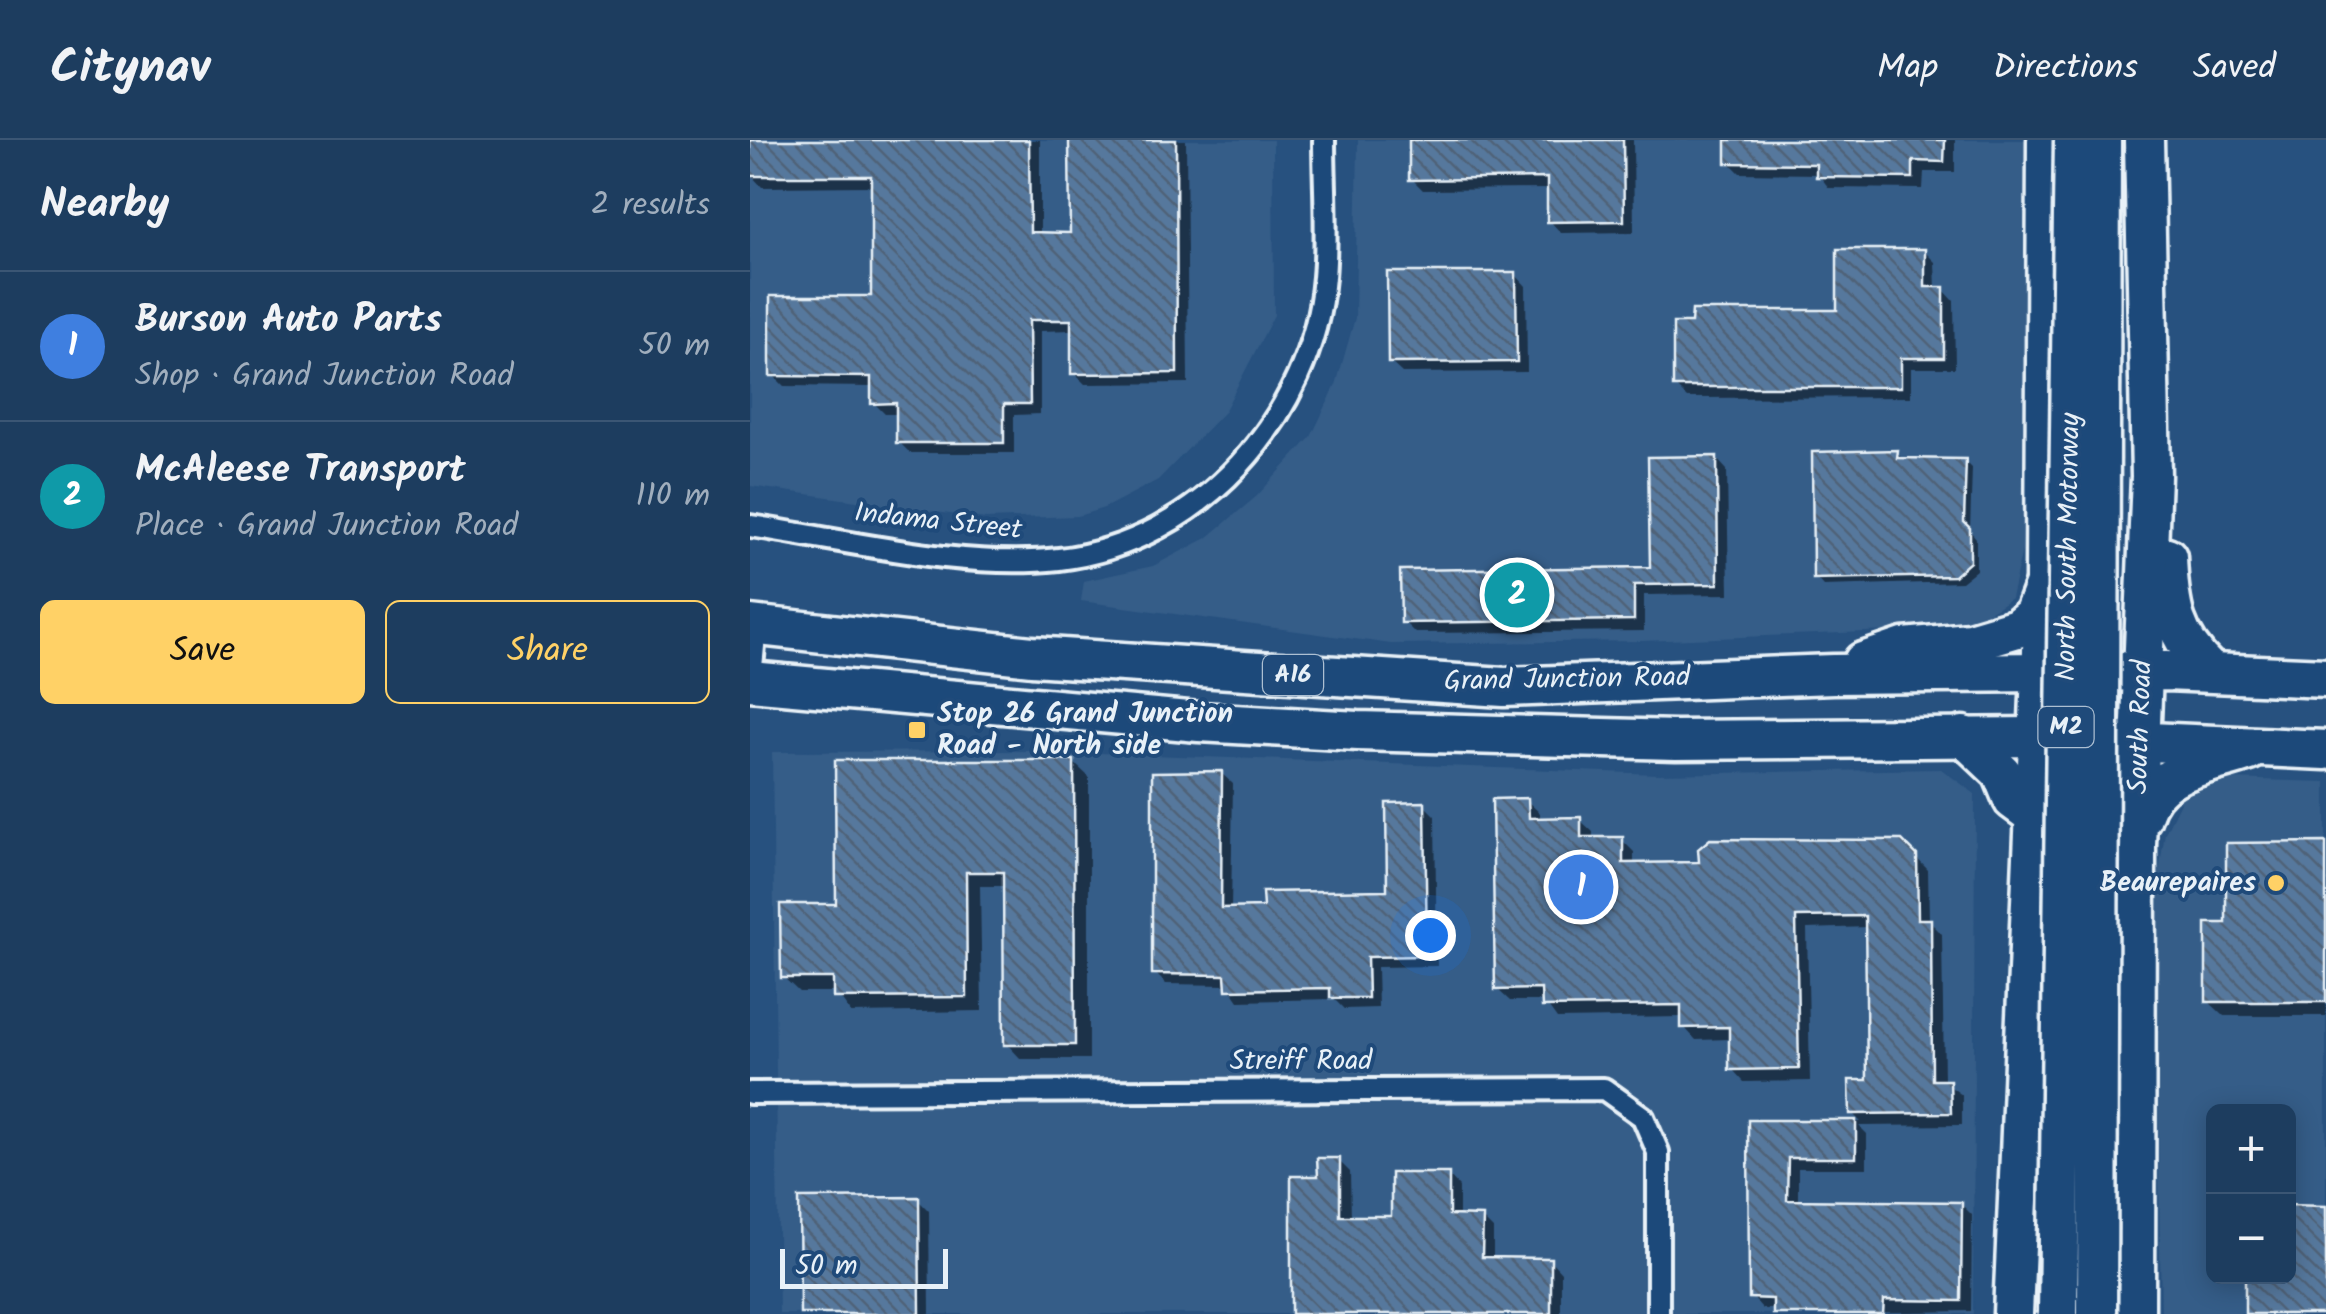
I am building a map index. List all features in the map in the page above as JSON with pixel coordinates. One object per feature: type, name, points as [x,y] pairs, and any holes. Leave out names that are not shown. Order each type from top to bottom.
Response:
[{"type":"highway","points":[[2014,1296],[2046,582],[2047,140]]},
{"type":"highway","name":"North South Motorway","points":[[2058,1314],[2074,140]]},
{"type":"highway","name":"North South Motorway","points":[[2098,1314],[2101,140]]},
{"type":"highway","name":"South Road","points":[[2135,1314],[2136,845],[2151,476],[2144,140]]},
{"type":"highway","points":[[2151,476],[2166,527],[2174,616],[2186,648],[2210,671]]},
{"type":"highway","points":[[2046,582],[2081,610],[2109,609],[2147,572]]},
{"type":"highway","points":[[1833,674],[1904,648],[1970,642],[2016,628],[2033,615],[2046,582]]},
{"type":"highway","name":"Grand Junction Road","points":[[753,625],[1032,656],[1504,688],[1833,674],[2210,671],[2326,678]]},
{"type":"highway","name":"Grand Junction Road","points":[[750,683],[1198,722],[1358,731],[1676,740],[2142,738],[2326,750]]},
{"type":"highway","points":[[1963,736],[2002,773],[2013,800],[2036,817]]},
{"type":"highway","points":[[2136,845],[2144,810],[2165,776],[2266,746]]},
{"type":"street","name":"Indama Street","points":[[750,526],[968,558],[1062,559],[1126,544],[1189,512],[1262,442],[1302,368],[1324,279],[1324,140]]},
{"type":"street","points":[[750,683],[753,625]]},
{"type":"street","name":"Streiff Road","points":[[750,1093],[1604,1089],[1642,1117],[1658,1152],[1658,1314]]},
{"type":"shaded area","points":[[750,140],[1273,140],[1274,315],[1224,412],[1158,480],[1104,508],[1078,516],[986,519],[750,486]]},
{"type":"shaded area","points":[[1358,140],[2028,140],[2022,550],[2011,598],[1982,617],[1915,630],[1642,641],[1391,644],[1081,601],[1084,581],[1153,566],[1207,538],[1257,496],[1311,437],[1336,385],[1355,318]]},
{"type":"shaded area","points":[[1046,751],[1657,774],[1941,769],[1975,794],[1973,1314],[779,1314],[772,752]]},
{"type":"shaded area","points":[[2231,779],[2326,782],[2326,1314],[2161,1314],[2155,897],[2165,833],[2183,796]]},
{"type":"building","points":[[750,140],[1029,140],[1030,232],[1070,233],[1069,140],[1176,140],[1177,373],[1071,374],[1071,320],[1029,320],[1030,404],[1004,404],[1004,443],[896,443],[896,403],[871,404],[871,377],[770,376],[770,296],[871,296],[871,176],[750,176]]},
{"type":"building","points":[[1409,140],[1623,140],[1624,221],[1547,222],[1547,178],[1409,180]]},
{"type":"building","points":[[1726,140],[1945,140],[1944,162],[1913,161],[1913,178],[1816,177],[1816,164],[1726,163]]},
{"type":"building","points":[[1837,249],[1925,249],[1925,287],[1944,287],[1944,358],[1901,358],[1901,387],[1673,387],[1673,323],[1691,323],[1692,310],[1837,310]]},
{"type":"building","points":[[1387,272],[1516,272],[1517,362],[1388,363]]},
{"type":"building","points":[[1898,450],[1897,458],[1966,459],[1964,522],[1970,528],[1970,562],[1954,576],[1813,579],[1812,452]]},
{"type":"building","points":[[1717,456],[1718,584],[1634,585],[1634,620],[1401,623],[1400,570],[1650,567],[1648,457]]},
{"type":"building","points":[[835,760],[1074,760],[1075,1045],[1004,1045],[1003,872],[966,872],[967,997],[833,998],[833,978],[781,978],[780,904],[836,904]]},
{"type":"building","points":[[1222,771],[1221,908],[1263,907],[1262,892],[1387,890],[1386,803],[1425,802],[1427,956],[1367,957],[1368,998],[1330,998],[1330,988],[1226,990],[1225,975],[1152,974],[1152,772]]},
{"type":"building","points":[[1528,798],[1529,818],[1581,817],[1581,837],[1623,837],[1623,863],[1699,862],[1698,849],[1710,839],[1902,840],[1917,855],[1918,919],[1931,919],[1932,1080],[1950,1080],[1951,1113],[1850,1114],[1849,1080],[1867,1080],[1865,916],[1796,917],[1799,1069],[1729,1070],[1729,1027],[1681,1028],[1681,1005],[1542,1007],[1541,989],[1495,990],[1492,799]]},
{"type":"building","name":"Beaurepaires","points":[[2326,842],[2326,1002],[2206,1002],[2206,923],[2226,923],[2226,843]]},
{"type":"building","points":[[1748,1120],[1856,1120],[1856,1158],[1788,1158],[1787,1200],[1962,1202],[1961,1301],[1884,1300],[1883,1314],[1773,1314],[1773,1299],[1749,1298]]},
{"type":"building","points":[[1317,1158],[1340,1158],[1340,1216],[1391,1216],[1391,1173],[1449,1173],[1449,1215],[1483,1216],[1482,1257],[1551,1258],[1551,1314],[1291,1314],[1291,1176],[1318,1176]]},
{"type":"building","points":[[919,1197],[920,1314],[800,1314],[799,1198]]},
{"type":"building","points":[[2296,1205],[2326,1206],[2326,1314],[2245,1314],[2245,1284],[2296,1284]]},
{"type":"place","name":"McAleese Transport","points":[[1517,595]]},
{"type":"place","name":"Stop 26 Grand Junction Road - North side","points":[[917,730]]},
{"type":"place","name":"Beaurepaires","points":[[2276,883]]},
{"type":"place","name":"Burson Auto Parts","points":[[1581,887]]}]
